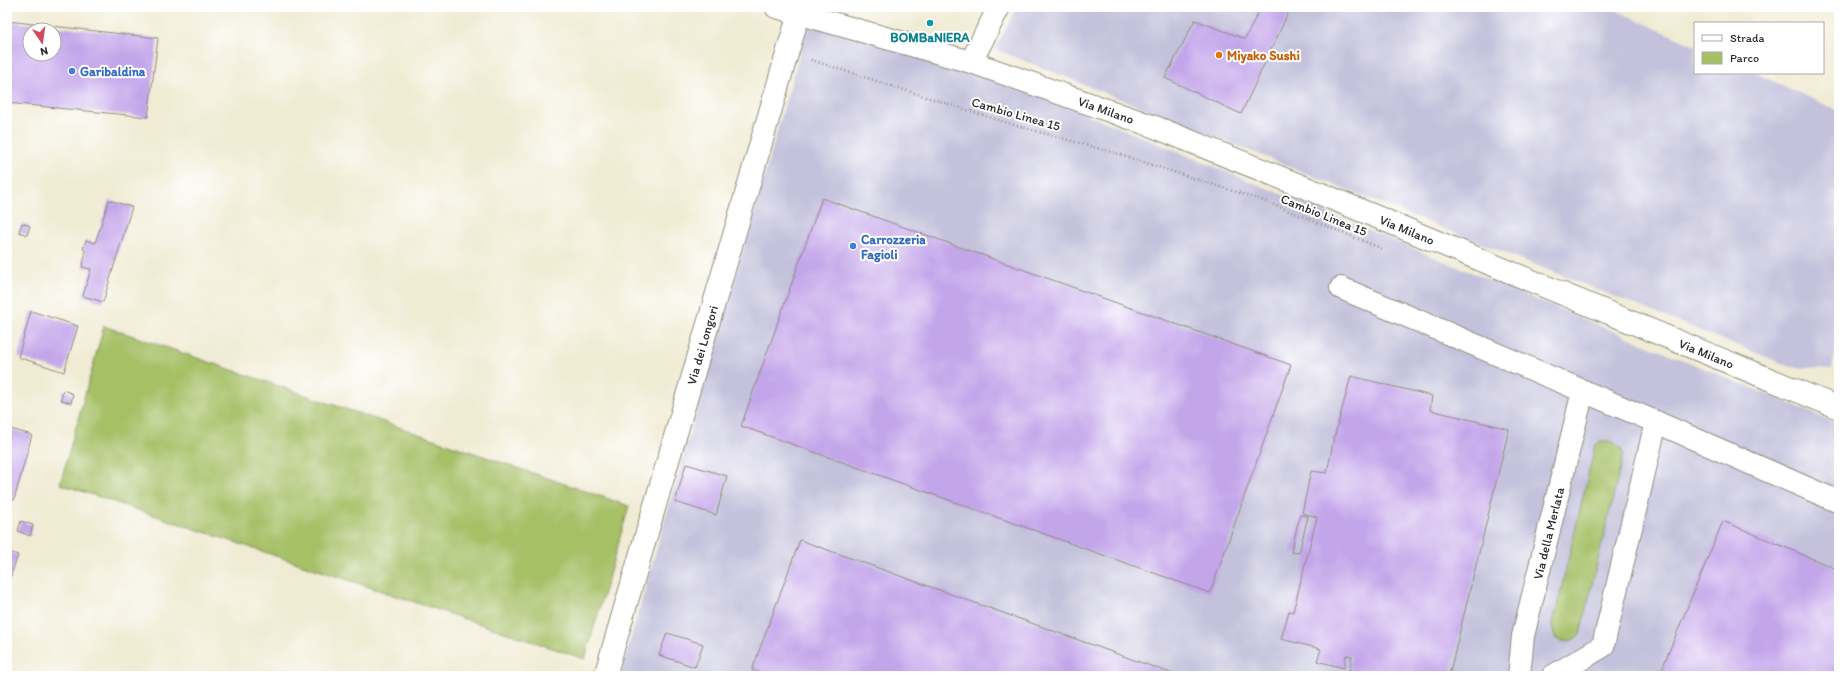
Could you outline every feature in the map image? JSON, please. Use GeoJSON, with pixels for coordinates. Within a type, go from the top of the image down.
{"type":"FeatureCollection","features":[{"type":"Feature","properties":{"kind":"street","name":"Via Milano"},"geometry":{"type":"LineString","coordinates":[[776,7],[971,62],[1065,94],[1163,130],[1839,408]]}},
{"type":"Feature","properties":{"kind":"street"},"geometry":{"type":"LineString","coordinates":[[971,62],[991,10]]}},
{"type":"Feature","properties":{"kind":"street","name":"Via dei Longori"},"geometry":{"type":"LineString","coordinates":[[605,676],[799,13]]}},
{"type":"Feature","properties":{"kind":"street"},"geometry":{"type":"LineString","coordinates":[[1340,288],[1656,422],[1839,502]]}},
{"type":"Feature","properties":{"kind":"street","name":"Via della Merlata"},"geometry":{"type":"LineString","coordinates":[[1520,676],[1523,636],[1583,391]]}},
{"type":"Feature","properties":{"kind":"street"},"geometry":{"type":"LineString","coordinates":[[1553,676],[1603,646],[1656,422]]}},
{"type":"Feature","properties":{"kind":"path","name":"Cambio Linea 15"},"geometry":{"type":"LineString","coordinates":[[788,53],[1011,124],[1115,153],[1267,202],[1387,251]]}},
{"type":"Feature","properties":{"kind":"path"},"geometry":{"type":"LineString","coordinates":[[1833,433],[1839,436]]}},
{"type":"Feature","properties":{"kind":"shaded area"},"geometry":{"type":"Polygon","coordinates":[[[1017,7],[1609,7],[1694,46],[1694,74],[1757,74],[1839,111],[1839,330],[1832,369],[1791,367],[995,49],[1017,7]]]}},
{"type":"Feature","properties":{"kind":"shaded area"},"geometry":{"type":"Polygon","coordinates":[[[809,21],[970,66],[1839,424],[1839,676],[620,676],[809,21]]]}},
{"type":"Feature","properties":{"kind":"green space"},"geometry":{"type":"Polygon","coordinates":[[[104,326],[629,506],[585,659],[60,484],[104,326]]]}},
{"type":"Feature","properties":{"kind":"green space"},"geometry":{"type":"Polygon","coordinates":[[[1600,442],[1613,442],[1622,450],[1623,456],[1580,634],[1572,640],[1563,641],[1556,639],[1552,628],[1595,446],[1600,442]]]}},
{"type":"Feature","properties":{"kind":"building"},"geometry":{"type":"Polygon","coordinates":[[[1261,7],[1291,7],[1241,114],[1165,78],[1195,20],[1245,39],[1261,7]]]}},
{"type":"Feature","properties":{"kind":"building"},"geometry":{"type":"Polygon","coordinates":[[[7,21],[22,23],[22,62],[62,62],[62,27],[158,38],[148,117],[7,103],[7,21]]]}},
{"type":"Feature","properties":{"kind":"building"},"geometry":{"type":"Polygon","coordinates":[[[822,198],[1291,365],[1210,593],[741,426],[822,198]]]}},
{"type":"Feature","properties":{"kind":"building"},"geometry":{"type":"Polygon","coordinates":[[[109,200],[132,207],[103,302],[83,296],[91,269],[82,267],[85,256],[85,250],[83,249],[86,240],[95,243],[109,200]]]}},
{"type":"Feature","properties":{"kind":"building"},"geometry":{"type":"Polygon","coordinates":[[[22,223],[30,226],[27,235],[19,232],[22,223]]]}},
{"type":"Feature","properties":{"kind":"building"},"geometry":{"type":"Polygon","coordinates":[[[31,311],[78,326],[64,372],[18,357],[31,311]]]}},
{"type":"Feature","properties":{"kind":"building"},"geometry":{"type":"Polygon","coordinates":[[[1351,376],[1432,396],[1430,410],[1509,429],[1449,676],[1406,676],[1391,672],[1390,676],[1348,676],[1352,656],[1346,655],[1344,668],[1317,661],[1321,649],[1281,639],[1289,611],[1293,612],[1317,517],[1302,513],[1311,471],[1327,473],[1333,442],[1351,376]]]}},
{"type":"Feature","properties":{"kind":"building"},"geometry":{"type":"Polygon","coordinates":[[[63,390],[73,394],[71,403],[61,400],[63,390]]]}},
{"type":"Feature","properties":{"kind":"building"},"geometry":{"type":"Polygon","coordinates":[[[7,428],[32,435],[14,500],[7,499],[7,428]]]}},
{"type":"Feature","properties":{"kind":"building"},"geometry":{"type":"Polygon","coordinates":[[[686,464],[727,476],[716,515],[675,502],[686,464]]]}},
{"type":"Feature","properties":{"kind":"building"},"geometry":{"type":"Polygon","coordinates":[[[1300,515],[1308,516],[1299,553],[1291,552],[1300,515]]]}},
{"type":"Feature","properties":{"kind":"building"},"geometry":{"type":"Polygon","coordinates":[[[21,521],[33,525],[30,536],[18,531],[21,521]]]}},
{"type":"Feature","properties":{"kind":"building"},"geometry":{"type":"Polygon","coordinates":[[[1723,521],[1839,570],[1839,676],[1659,676],[1723,521]]]}},
{"type":"Feature","properties":{"kind":"building"},"geometry":{"type":"Polygon","coordinates":[[[800,540],[1173,674],[1172,676],[768,676],[752,670],[800,540]]]}},
{"type":"Feature","properties":{"kind":"building"},"geometry":{"type":"Polygon","coordinates":[[[7,551],[18,555],[7,587],[7,551]]]}},
{"type":"Feature","properties":{"kind":"building"},"geometry":{"type":"Polygon","coordinates":[[[667,633],[703,644],[695,667],[659,655],[667,633]]]}},
{"type":"Feature","properties":{"kind":"place","name":"BOMBaNIERA"},"geometry":{"type":"Point","coordinates":[930,23]}},
{"type":"Feature","properties":{"kind":"place","name":"Miyako Sushi"},"geometry":{"type":"Point","coordinates":[1219,55]}},
{"type":"Feature","properties":{"kind":"place","name":"Garibaldina"},"geometry":{"type":"Point","coordinates":[72,71]}},
{"type":"Feature","properties":{"kind":"place","name":"Carrozzeria Fagioli"},"geometry":{"type":"Point","coordinates":[853,246]}}]}
